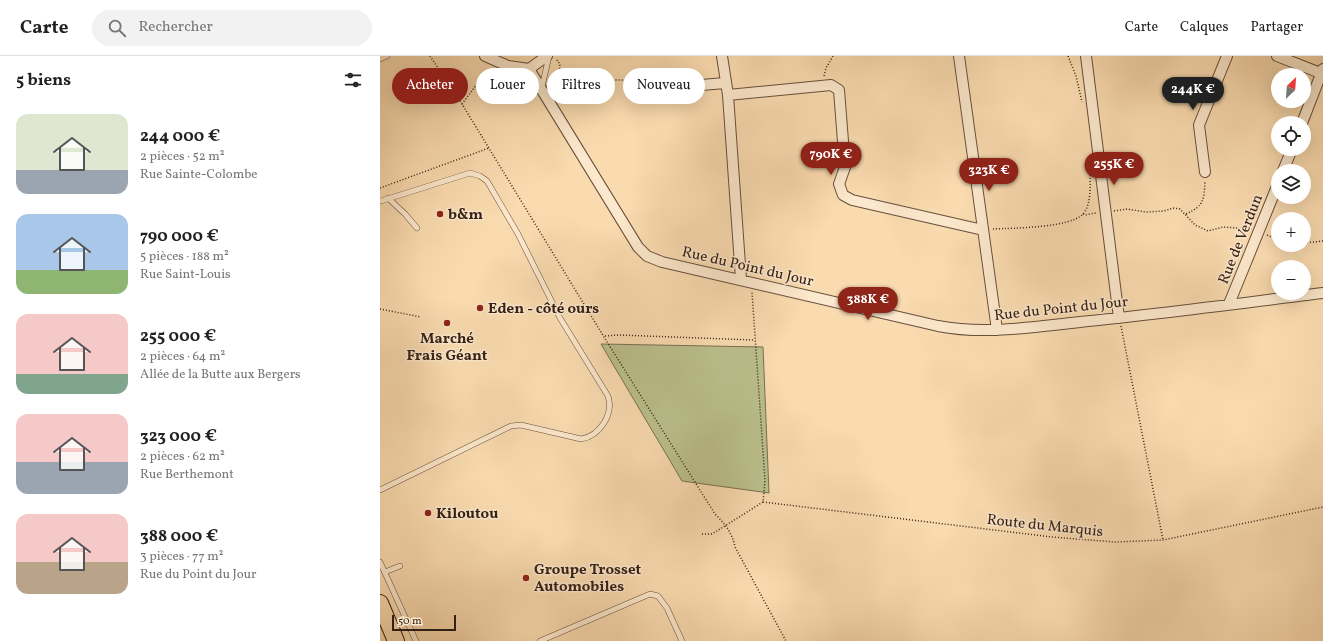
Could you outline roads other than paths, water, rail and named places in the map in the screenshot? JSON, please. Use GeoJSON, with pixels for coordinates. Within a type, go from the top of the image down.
{"type":"FeatureCollection","features":[{"type":"Feature","properties":{"kind":"main road"},"geometry":{"type":"LineString","coordinates":[[380,603],[396,641]]}},
{"type":"Feature","properties":{"kind":"main road"},"geometry":{"type":"LineString","coordinates":[[380,626],[387,641]]}},
{"type":"Feature","properties":{"kind":"street"},"geometry":{"type":"LineString","coordinates":[[530,68],[548,56]]}},
{"type":"Feature","properties":{"kind":"street"},"geometry":{"type":"LineString","coordinates":[[722,56],[728,95],[741,279]]}},
{"type":"Feature","properties":{"kind":"street"},"geometry":{"type":"LineString","coordinates":[[959,56],[997,330]]}},
{"type":"Feature","properties":{"kind":"street"},"geometry":{"type":"LineString","coordinates":[[1086,56],[1119,318]]}},
{"type":"Feature","properties":{"kind":"street"},"geometry":{"type":"LineString","coordinates":[[1205,172],[1199,125],[1227,56]]}},
{"type":"Feature","properties":{"kind":"street"},"geometry":{"type":"LineString","coordinates":[[1277,56],[1323,72],[1305,116]]}},
{"type":"Feature","properties":{"kind":"street"},"geometry":{"type":"LineString","coordinates":[[490,58],[508,66],[522,68]]}},
{"type":"Feature","properties":{"kind":"street"},"geometry":{"type":"LineString","coordinates":[[705,85],[725,83]]}},
{"type":"Feature","properties":{"kind":"street"},"geometry":{"type":"LineString","coordinates":[[728,95],[831,85],[839,90],[845,167],[839,184],[843,195],[852,200],[983,230]]}},
{"type":"Feature","properties":{"kind":"street","name":"Rue du Point du Jour"},"geometry":{"type":"LineString","coordinates":[[539,87],[638,247],[646,256],[662,262],[741,279],[938,326],[957,329],[997,330],[1119,318],[1323,293]]}},
{"type":"Feature","properties":{"kind":"street","name":"Rue de Verdun"},"geometry":{"type":"LineString","coordinates":[[1229,304],[1271,201]]}},
{"type":"Feature","properties":{"kind":"lane"},"geometry":{"type":"LineString","coordinates":[[380,59],[387,56]]}},
{"type":"Feature","properties":{"kind":"lane"},"geometry":{"type":"LineString","coordinates":[[542,92],[548,56]]}},
{"type":"Feature","properties":{"kind":"lane"},"geometry":{"type":"LineString","coordinates":[[380,490],[511,426],[520,425],[581,439],[593,435],[606,420],[610,403],[608,396],[560,318],[518,234],[487,181],[476,174],[470,173],[381,201]]}},
{"type":"Feature","properties":{"kind":"lane"},"geometry":{"type":"LineString","coordinates":[[388,198],[417,228]]}},
{"type":"Feature","properties":{"kind":"lane"},"geometry":{"type":"LineString","coordinates":[[380,562],[416,641]]}},
{"type":"Feature","properties":{"kind":"lane"},"geometry":{"type":"LineString","coordinates":[[385,572],[400,566]]}},
{"type":"Feature","properties":{"kind":"lane"},"geometry":{"type":"LineString","coordinates":[[541,641],[650,594],[658,596],[667,608],[682,641]]}},
{"type":"Feature","properties":{"kind":"place","name":"b&m"},"geometry":{"type":"Point","coordinates":[440,214]}},
{"type":"Feature","properties":{"kind":"place","name":"Eden - côté ours"},"geometry":{"type":"Point","coordinates":[480,308]}},
{"type":"Feature","properties":{"kind":"place","name":"Marché Frais Géant"},"geometry":{"type":"Point","coordinates":[447,323]}},
{"type":"Feature","properties":{"kind":"place","name":"Kiloutou"},"geometry":{"type":"Point","coordinates":[428,513]}},
{"type":"Feature","properties":{"kind":"place","name":"Groupe Trosset Automobiles"},"geometry":{"type":"Point","coordinates":[526,578]}}]}
